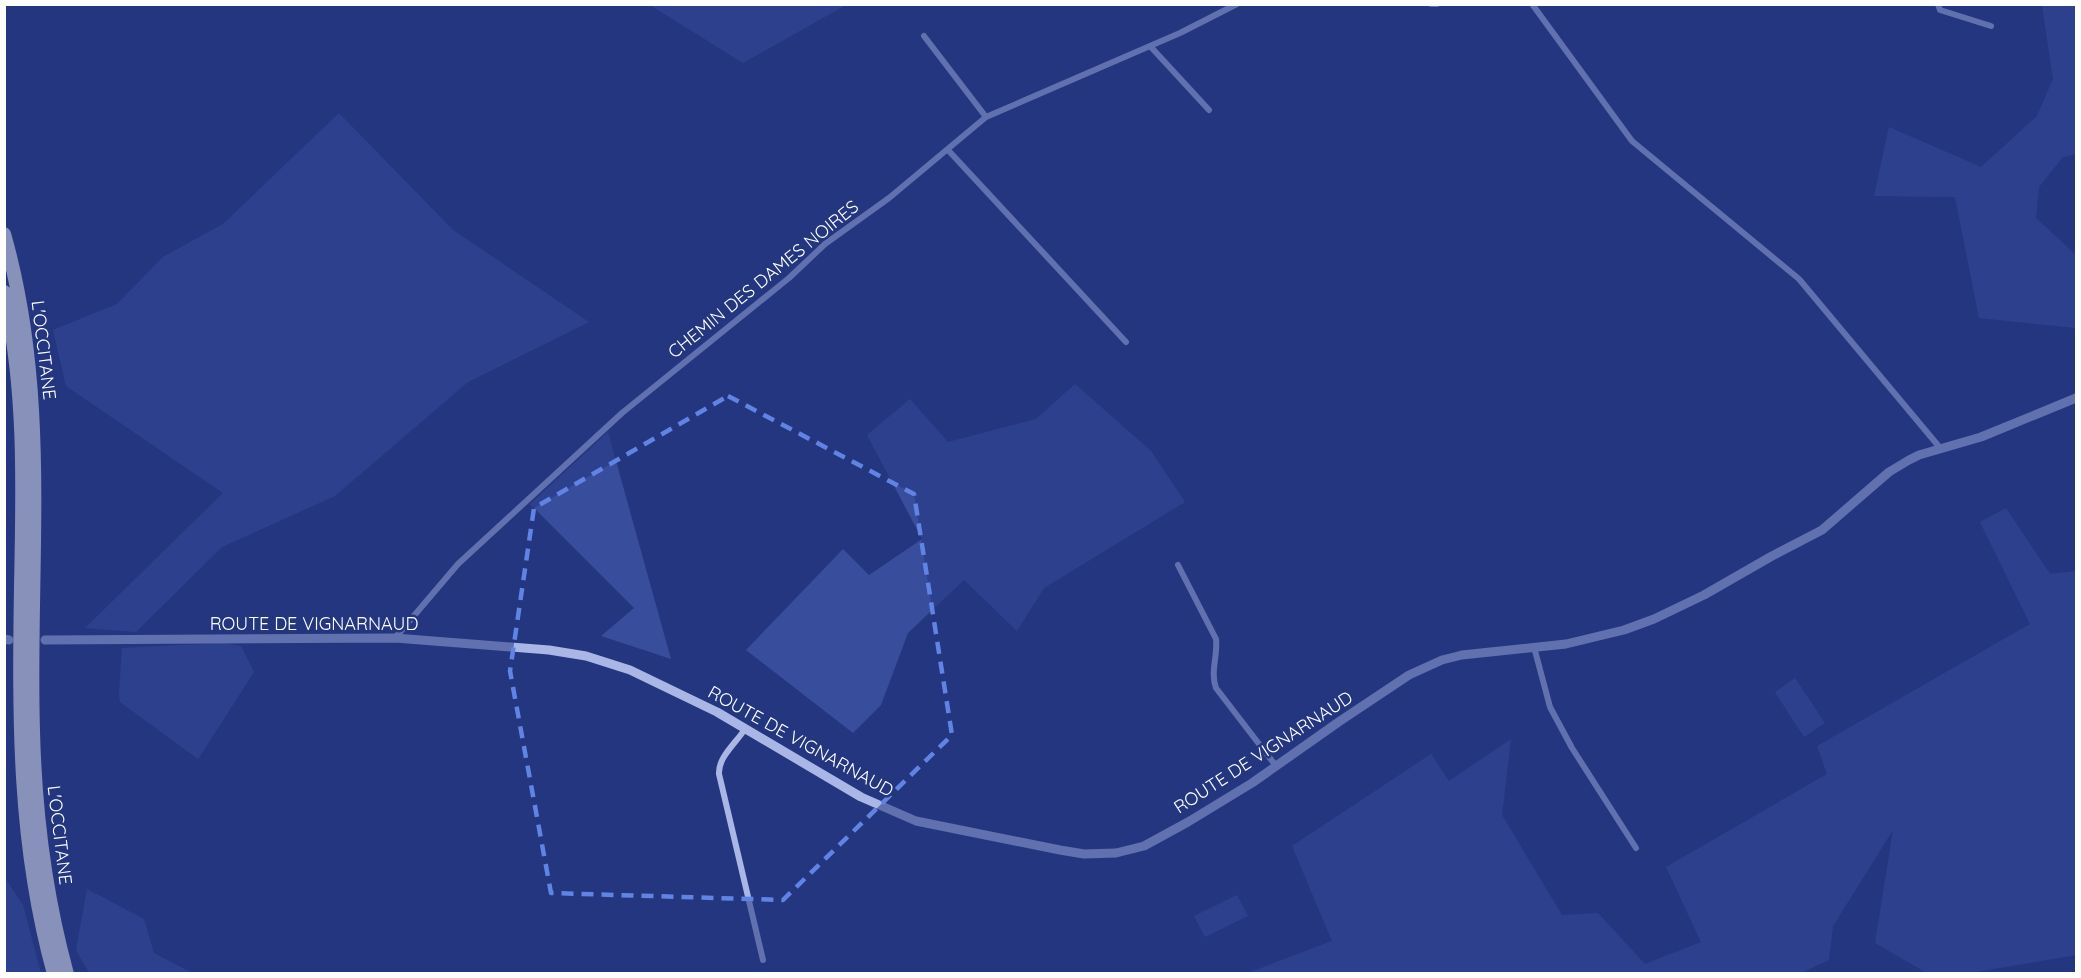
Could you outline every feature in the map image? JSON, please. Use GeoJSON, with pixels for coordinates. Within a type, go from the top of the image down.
{"type":"FeatureCollection","features":[{"type":"Feature","properties":{"kind":"highway","name":"L'OCCITANE"},"geometry":{"type":"LineString","coordinates":[[4,234],[20,298],[34,419],[36,495],[33,728],[38,822],[52,909],[67,974]]}},
{"type":"Feature","properties":{"kind":"highway","name":"L'OCCITANE"},"geometry":{"type":"LineString","coordinates":[[4,292],[15,354],[21,422],[22,779],[31,867],[54,974]]}},
{"type":"Feature","properties":{"kind":"street","name":"CHEMIN DES DAMES NOIRES"},"geometry":{"type":"LineString","coordinates":[[395,638],[458,564],[622,413],[789,278],[825,244],[889,198],[986,117],[1180,33],[1237,4]]}},
{"type":"Feature","properties":{"kind":"street"},"geometry":{"type":"LineString","coordinates":[[1431,4],[1437,4]]}},
{"type":"Feature","properties":{"kind":"street"},"geometry":{"type":"LineString","coordinates":[[1532,4],[1632,141],[1799,279],[1941,449]]}},
{"type":"Feature","properties":{"kind":"street"},"geometry":{"type":"LineString","coordinates":[[1938,4],[1941,10],[1992,26]]}},
{"type":"Feature","properties":{"kind":"street"},"geometry":{"type":"LineString","coordinates":[[924,36],[986,117]]}},
{"type":"Feature","properties":{"kind":"street"},"geometry":{"type":"LineString","coordinates":[[1150,46],[1209,110]]}},
{"type":"Feature","properties":{"kind":"street"},"geometry":{"type":"LineString","coordinates":[[948,150],[1126,342]]}},
{"type":"Feature","properties":{"kind":"street","name":"ROUTE DE VIGNARNAUD"},"geometry":{"type":"LineString","coordinates":[[45,640],[395,638],[549,650],[586,656],[630,670],[717,712],[861,797],[916,821],[1084,854],[1116,853],[1144,846],[1188,822],[1276,766],[1409,675],[1442,660],[1462,655],[1566,644],[1624,630],[1679,608],[1822,530],[1899,466],[1919,455],[1981,437],[2076,398]]}},
{"type":"Feature","properties":{"kind":"street"},"geometry":{"type":"LineString","coordinates":[[1178,565],[1216,639],[1213,676],[1216,688],[1276,766]]}},
{"type":"Feature","properties":{"kind":"street"},"geometry":{"type":"LineString","coordinates":[[1534,647],[1550,707],[1572,747],[1636,848]]}},
{"type":"Feature","properties":{"kind":"street"},"geometry":{"type":"LineString","coordinates":[[745,729],[722,760],[719,774],[763,960]]}},
{"type":"Feature","properties":{"kind":"highlighted area"},"geometry":{"type":"Polygon","coordinates":[[[728,396],[914,494],[952,735],[783,900],[551,893],[510,671],[534,508],[728,396]]]}},
{"type":"Feature","properties":{"kind":"shaded area"},"geometry":{"type":"Polygon","coordinates":[[[650,5],[846,5],[743,63],[650,5]]]}},
{"type":"Feature","properties":{"kind":"shaded area"},"geometry":{"type":"Polygon","coordinates":[[[2042,5],[2076,5],[2076,154],[2063,157],[2039,187],[2036,218],[2076,255],[2076,328],[1979,318],[1955,197],[1874,196],[1889,127],[1981,167],[2037,116],[2053,79],[2042,5]]]}},
{"type":"Feature","properties":{"kind":"shaded area"},"geometry":{"type":"Polygon","coordinates":[[[339,113],[453,230],[589,322],[468,382],[335,496],[222,547],[136,632],[85,628],[223,493],[66,386],[53,330],[117,304],[163,257],[223,224],[339,113]]]}},
{"type":"Feature","properties":{"kind":"shaded area"},"geometry":{"type":"Polygon","coordinates":[[[1075,384],[1151,451],[1185,502],[1044,588],[1017,631],[964,580],[908,633],[881,705],[853,733],[746,650],[843,549],[869,575],[922,539],[867,435],[910,399],[948,442],[1036,419],[1075,384]]]}},
{"type":"Feature","properties":{"kind":"shaded area"},"geometry":{"type":"Polygon","coordinates":[[[608,432],[671,659],[601,636],[634,608],[530,504],[608,432]]]}},
{"type":"Feature","properties":{"kind":"shaded area"},"geometry":{"type":"Polygon","coordinates":[[[2006,508],[2050,574],[2076,571],[2076,955],[1970,973],[1927,973],[1875,943],[1893,830],[1833,926],[1829,960],[1801,973],[1248,973],[1332,941],[1292,846],[1431,754],[1449,781],[1511,739],[1502,815],[1562,915],[1598,913],[1645,964],[1701,942],[1666,867],[1827,774],[1817,746],[2030,624],[1980,522],[2006,508]]]}},
{"type":"Feature","properties":{"kind":"shaded area"},"geometry":{"type":"Polygon","coordinates":[[[223,643],[241,646],[254,672],[198,759],[120,702],[122,648],[223,643]]]}},
{"type":"Feature","properties":{"kind":"shaded area"},"geometry":{"type":"Polygon","coordinates":[[[1795,678],[1825,723],[1804,737],[1775,692],[1795,678]]]}},
{"type":"Feature","properties":{"kind":"shaded area"},"geometry":{"type":"Polygon","coordinates":[[[5,878],[23,905],[41,973],[5,973],[5,878]]]}},
{"type":"Feature","properties":{"kind":"shaded area"},"geometry":{"type":"Polygon","coordinates":[[[87,889],[144,919],[154,953],[192,973],[89,973],[76,950],[87,889]]]}},
{"type":"Feature","properties":{"kind":"shaded area"},"geometry":{"type":"Polygon","coordinates":[[[1237,895],[1248,916],[1205,937],[1194,916],[1237,895]]]}}]}
